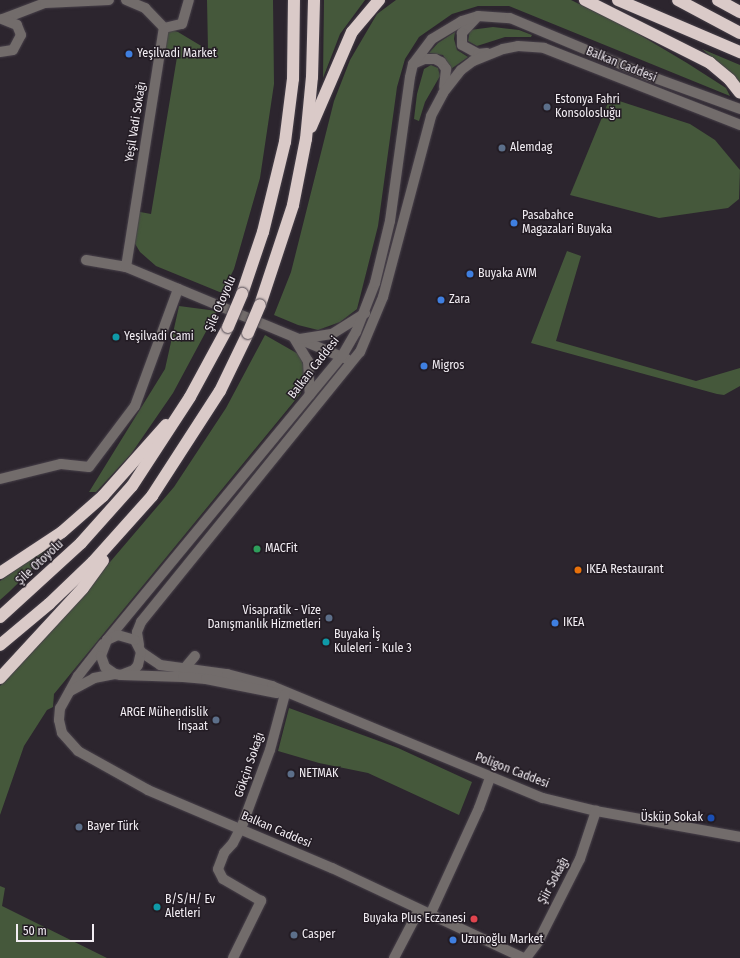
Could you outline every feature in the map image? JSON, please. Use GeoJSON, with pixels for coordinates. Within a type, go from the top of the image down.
{"type":"FeatureCollection","features":[{"type":"Feature","properties":{"kind":"highway","name":"Şile Otoyolu"},"geometry":{"type":"LineString","coordinates":[[0,617],[56,568],[105,517],[136,481],[190,397],[228,327],[242,294],[263,232],[285,142],[293,79],[294,0]]}},
{"type":"Feature","properties":{"kind":"highway"},"geometry":{"type":"LineString","coordinates":[[0,678],[83,588],[126,527],[152,496],[200,425],[220,391],[248,332],[260,305],[293,206],[306,139],[312,77],[314,0]]}},
{"type":"Feature","properties":{"kind":"highway"},"geometry":{"type":"LineString","coordinates":[[306,139],[352,32],[379,0]]}},
{"type":"Feature","properties":{"kind":"highway"},"geometry":{"type":"LineString","coordinates":[[586,0],[710,63],[730,80],[740,93]]}},
{"type":"Feature","properties":{"kind":"highway"},"geometry":{"type":"LineString","coordinates":[[618,0],[740,52]]}},
{"type":"Feature","properties":{"kind":"highway"},"geometry":{"type":"LineString","coordinates":[[678,0],[740,33]]}},
{"type":"Feature","properties":{"kind":"highway"},"geometry":{"type":"LineString","coordinates":[[718,0],[740,12]]}},
{"type":"Feature","properties":{"kind":"highway"},"geometry":{"type":"LineString","coordinates":[[0,573],[62,532],[103,496],[190,397]]}},
{"type":"Feature","properties":{"kind":"highway"},"geometry":{"type":"LineString","coordinates":[[0,645],[53,600],[126,527]]}},
{"type":"Feature","properties":{"kind":"street"},"geometry":{"type":"LineString","coordinates":[[1,19],[45,3],[109,0]]}},
{"type":"Feature","properties":{"kind":"street"},"geometry":{"type":"LineString","coordinates":[[126,0],[145,8],[164,28],[182,24],[189,0]]}},
{"type":"Feature","properties":{"kind":"street"},"geometry":{"type":"LineString","coordinates":[[489,53],[478,54],[462,45],[462,33],[478,16],[510,18],[644,74],[740,109]]}},
{"type":"Feature","properties":{"kind":"street","name":"Balkan Caddesi"},"geometry":{"type":"LineString","coordinates":[[478,16],[448,28],[432,39],[413,64],[407,89],[390,221],[365,313],[342,356],[105,642],[66,695],[59,720],[62,733],[78,751],[148,790],[332,868],[524,958]]}},
{"type":"Feature","properties":{"kind":"street"},"geometry":{"type":"LineString","coordinates":[[0,52],[13,50],[20,35],[17,25],[1,19]]}},
{"type":"Feature","properties":{"kind":"street","name":"Yeşil Vadi Sokağı"},"geometry":{"type":"LineString","coordinates":[[126,267],[164,28]]}},
{"type":"Feature","properties":{"kind":"street","name":"Balkan Caddesi"},"geometry":{"type":"LineString","coordinates":[[489,53],[518,46],[544,48],[740,125]]}},
{"type":"Feature","properties":{"kind":"street"},"geometry":{"type":"LineString","coordinates":[[118,675],[134,670],[140,658],[137,632],[141,622],[353,362],[370,333],[383,297],[431,116],[443,93],[461,70],[489,53]]}},
{"type":"Feature","properties":{"kind":"street"},"geometry":{"type":"LineString","coordinates":[[413,64],[424,59],[435,59],[441,62],[446,69],[443,93]]}},
{"type":"Feature","properties":{"kind":"street"},"geometry":{"type":"LineString","coordinates":[[86,260],[126,267],[342,356],[353,362]]}},
{"type":"Feature","properties":{"kind":"street"},"geometry":{"type":"LineString","coordinates":[[0,479],[61,464],[89,467],[135,406],[178,288]]}},
{"type":"Feature","properties":{"kind":"street"},"geometry":{"type":"LineString","coordinates":[[296,338],[336,332],[365,313]]}},
{"type":"Feature","properties":{"kind":"street"},"geometry":{"type":"LineString","coordinates":[[296,338],[308,361],[310,395]]}},
{"type":"Feature","properties":{"kind":"street"},"geometry":{"type":"LineString","coordinates":[[118,675],[102,662],[105,642],[124,635],[160,665],[238,677],[272,686],[285,694]]}},
{"type":"Feature","properties":{"kind":"street"},"geometry":{"type":"LineString","coordinates":[[184,669],[196,656]]}},
{"type":"Feature","properties":{"kind":"street"},"geometry":{"type":"LineString","coordinates":[[66,695],[94,678],[118,675],[206,679],[285,694]]}},
{"type":"Feature","properties":{"kind":"street","name":"Poligon Caddesi"},"geometry":{"type":"LineString","coordinates":[[285,694],[490,778],[543,798],[596,811],[740,837]]}},
{"type":"Feature","properties":{"kind":"street","name":"Gökçin Sokağı"},"geometry":{"type":"LineString","coordinates":[[233,958],[261,901],[223,878],[218,869],[224,853],[233,843],[240,829],[270,750],[285,694]]}},
{"type":"Feature","properties":{"kind":"street"},"geometry":{"type":"LineString","coordinates":[[430,915],[479,808],[490,778]]}},
{"type":"Feature","properties":{"kind":"street","name":"Şiir Sokağı"},"geometry":{"type":"LineString","coordinates":[[524,958],[538,942],[580,859],[596,811]]}},
{"type":"Feature","properties":{"kind":"street"},"geometry":{"type":"LineString","coordinates":[[394,958],[419,910]]}},
{"type":"Feature","properties":{"kind":"green space"},"geometry":{"type":"Polygon","coordinates":[[[207,0],[273,0],[274,84],[260,178],[234,269],[222,293],[156,266],[140,252],[134,242],[135,211],[151,214],[178,51],[161,48],[164,28],[178,32],[208,50],[207,0]]]}},
{"type":"Feature","properties":{"kind":"green space"},"geometry":{"type":"Polygon","coordinates":[[[324,0],[365,0],[340,34],[323,78],[324,0]]]}},
{"type":"Feature","properties":{"kind":"green space"},"geometry":{"type":"Polygon","coordinates":[[[396,0],[571,0],[630,29],[687,63],[726,88],[730,96],[509,6],[478,6],[452,14],[419,37],[405,59],[397,87],[378,226],[357,309],[340,322],[318,330],[298,325],[274,315],[291,272],[334,101],[350,60],[377,14],[396,0]]]}},
{"type":"Feature","properties":{"kind":"green space"},"geometry":{"type":"Polygon","coordinates":[[[493,27],[519,30],[532,35],[531,37],[505,37],[477,46],[468,41],[470,30],[493,27]]]}},
{"type":"Feature","properties":{"kind":"green space"},"geometry":{"type":"Polygon","coordinates":[[[455,32],[454,39],[457,50],[468,57],[451,69],[443,55],[429,53],[438,43],[455,32]]]}},
{"type":"Feature","properties":{"kind":"green space"},"geometry":{"type":"Polygon","coordinates":[[[702,49],[740,65],[740,85],[734,76],[702,49]]]}},
{"type":"Feature","properties":{"kind":"green space"},"geometry":{"type":"Polygon","coordinates":[[[431,65],[438,68],[440,76],[425,102],[419,121],[414,119],[417,94],[424,69],[431,65]]]}},
{"type":"Feature","properties":{"kind":"green space"},"geometry":{"type":"Polygon","coordinates":[[[610,98],[690,124],[715,140],[740,170],[739,199],[728,208],[659,218],[570,195],[610,98]]]}},
{"type":"Feature","properties":{"kind":"green space"},"geometry":{"type":"Polygon","coordinates":[[[567,251],[581,256],[556,341],[696,381],[740,368],[740,386],[724,395],[717,394],[531,343],[567,251]]]}},
{"type":"Feature","properties":{"kind":"green space"},"geometry":{"type":"Polygon","coordinates":[[[179,306],[217,311],[173,393],[131,454],[96,492],[89,492],[165,369],[179,306]]]}},
{"type":"Feature","properties":{"kind":"green space"},"geometry":{"type":"Polygon","coordinates":[[[265,335],[300,355],[304,367],[301,393],[54,694],[53,707],[47,710],[24,746],[0,815],[0,686],[58,623],[174,487],[226,408],[265,335]]]}},
{"type":"Feature","properties":{"kind":"green space"},"geometry":{"type":"Polygon","coordinates":[[[72,530],[9,592],[0,600],[0,581],[72,530]]]}},
{"type":"Feature","properties":{"kind":"green space"},"geometry":{"type":"Polygon","coordinates":[[[289,708],[398,748],[472,782],[459,815],[368,773],[319,763],[278,751],[289,708]]]}},
{"type":"Feature","properties":{"kind":"green space"},"geometry":{"type":"Polygon","coordinates":[[[0,886],[5,888],[2,906],[107,958],[0,958],[0,886]]]}},
{"type":"Feature","properties":{"kind":"place","name":"Yeşilvadi Market"},"geometry":{"type":"Point","coordinates":[129,54]}},
{"type":"Feature","properties":{"kind":"place","name":"Estonya Fahri Konsolosluğu"},"geometry":{"type":"Point","coordinates":[547,107]}},
{"type":"Feature","properties":{"kind":"place","name":"Alemdag"},"geometry":{"type":"Point","coordinates":[502,148]}},
{"type":"Feature","properties":{"kind":"place","name":"Pasabahce Magazalari Buyaka"},"geometry":{"type":"Point","coordinates":[514,223]}},
{"type":"Feature","properties":{"kind":"place","name":"Buyaka AVM"},"geometry":{"type":"Point","coordinates":[470,274]}},
{"type":"Feature","properties":{"kind":"place","name":"Zara"},"geometry":{"type":"Point","coordinates":[441,300]}},
{"type":"Feature","properties":{"kind":"place","name":"Yeşilvadi Cami"},"geometry":{"type":"Point","coordinates":[116,337]}},
{"type":"Feature","properties":{"kind":"place","name":"Migros"},"geometry":{"type":"Point","coordinates":[424,366]}},
{"type":"Feature","properties":{"kind":"place","name":"MACFit"},"geometry":{"type":"Point","coordinates":[257,549]}},
{"type":"Feature","properties":{"kind":"place","name":"IKEA Restaurant"},"geometry":{"type":"Point","coordinates":[578,570]}},
{"type":"Feature","properties":{"kind":"place","name":"Visapratik - Vize Danışmanlık Hizmetleri"},"geometry":{"type":"Point","coordinates":[329,618]}},
{"type":"Feature","properties":{"kind":"place","name":"IKEA"},"geometry":{"type":"Point","coordinates":[555,623]}},
{"type":"Feature","properties":{"kind":"place","name":"Buyaka İş Kuleleri - Kule 3"},"geometry":{"type":"Point","coordinates":[326,642]}},
{"type":"Feature","properties":{"kind":"place","name":"ARGE Mühendislik İnşaat"},"geometry":{"type":"Point","coordinates":[216,720]}},
{"type":"Feature","properties":{"kind":"place","name":"NETMAK"},"geometry":{"type":"Point","coordinates":[291,774]}},
{"type":"Feature","properties":{"kind":"place","name":"Üsküp Sokak"},"geometry":{"type":"Point","coordinates":[711,818]}},
{"type":"Feature","properties":{"kind":"place","name":"Bayer Türk"},"geometry":{"type":"Point","coordinates":[79,827]}},
{"type":"Feature","properties":{"kind":"place","name":"B/S/H/ Ev Aletleri"},"geometry":{"type":"Point","coordinates":[157,907]}},
{"type":"Feature","properties":{"kind":"place","name":"Buyaka Plus Eczanesi"},"geometry":{"type":"Point","coordinates":[474,919]}},
{"type":"Feature","properties":{"kind":"place","name":"Casper"},"geometry":{"type":"Point","coordinates":[294,935]}},
{"type":"Feature","properties":{"kind":"place","name":"Uzunoğlu Market"},"geometry":{"type":"Point","coordinates":[453,940]}}]}
